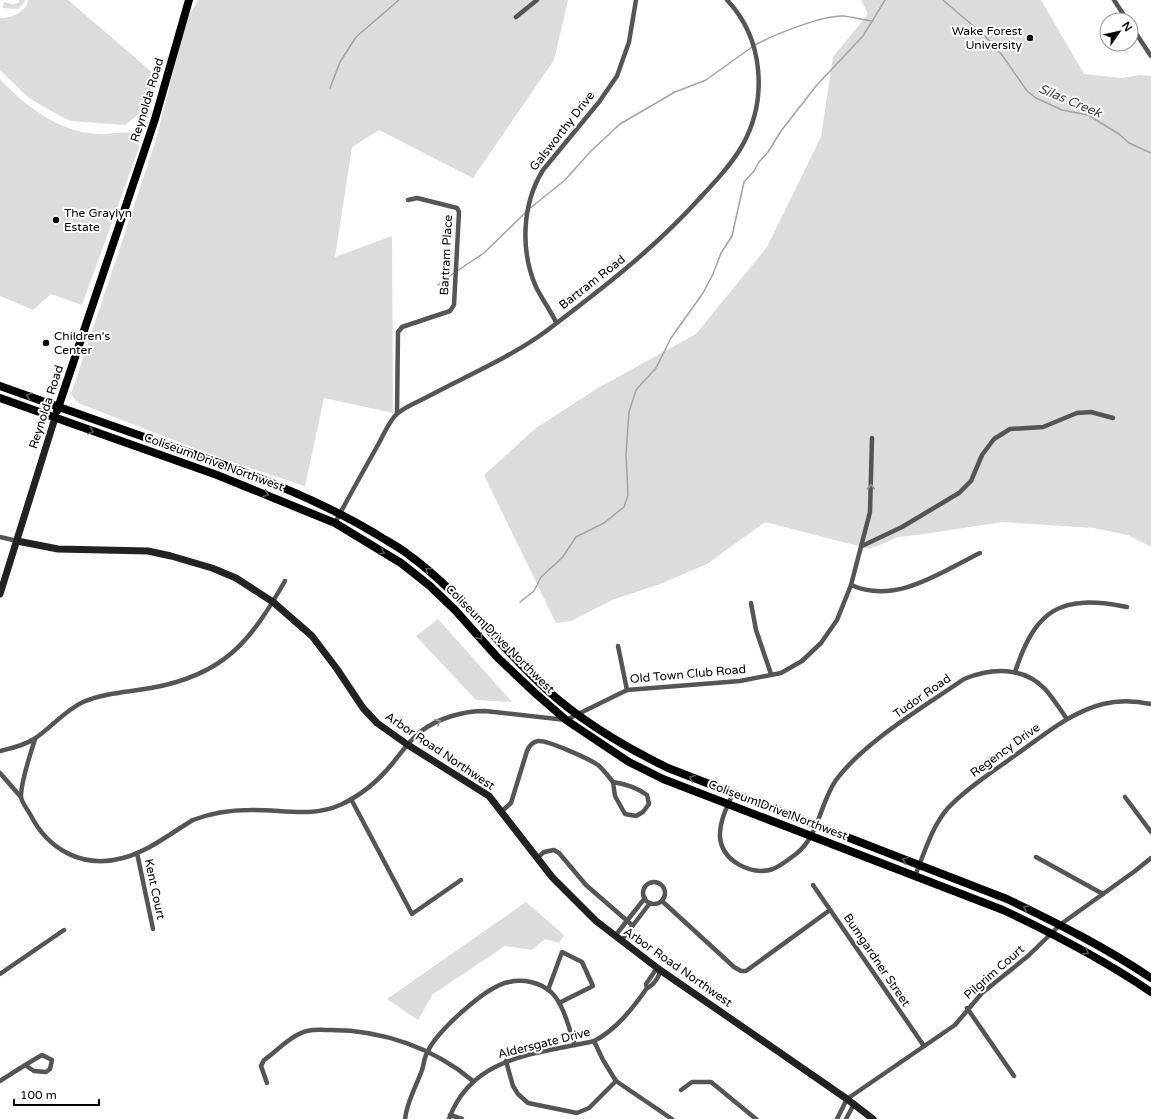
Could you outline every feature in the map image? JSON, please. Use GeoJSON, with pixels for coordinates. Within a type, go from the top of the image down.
{"type":"FeatureCollection","features":[{"type":"Feature","properties":{"kind":"main road","name":"Reynolda Road"},"geometry":{"type":"LineString","coordinates":[[55,418],[154,119],[190,0]]}},
{"type":"Feature","properties":{"kind":"main road","name":"Coliseum Drive Northwest"},"geometry":{"type":"LineString","coordinates":[[0,386],[221,464],[295,492],[340,513],[408,554],[464,601],[506,649],[546,689],[577,714],[635,752],[668,768],[919,866],[1008,899],[1061,924],[1114,954],[1151,978]]}},
{"type":"Feature","properties":{"kind":"main road","name":"Coliseum Drive Northwest"},"geometry":{"type":"LineString","coordinates":[[0,398],[217,475],[335,523],[401,563],[430,586],[455,610],[503,662],[566,720],[629,762],[663,779],[1003,910],[1052,933],[1108,964],[1151,992]]}},
{"type":"Feature","properties":{"kind":"street"},"geometry":{"type":"LineString","coordinates":[[516,17],[536,0]]}},
{"type":"Feature","properties":{"kind":"street","name":"Galsworthy Drive"},"geometry":{"type":"LineString","coordinates":[[556,322],[536,286],[528,258],[525,237],[530,198],[536,182],[543,170],[599,102],[617,76],[629,42],[636,0]]}},
{"type":"Feature","properties":{"kind":"street","name":"Bartram Road"},"geometry":{"type":"LineString","coordinates":[[396,414],[516,349],[544,332],[619,275],[662,237],[711,186],[742,145],[758,104],[758,59],[749,35],[737,13],[727,0]]}},
{"type":"Feature","properties":{"kind":"street"},"geometry":{"type":"LineString","coordinates":[[1114,0],[1122,12]]}},
{"type":"Feature","properties":{"kind":"street"},"geometry":{"type":"LineString","coordinates":[[1139,38],[1151,56]]}},
{"type":"Feature","properties":{"kind":"street","name":"Bartram Place"},"geometry":{"type":"LineString","coordinates":[[396,414],[398,332],[402,327],[450,311],[454,305],[459,212],[457,208],[417,198],[408,200]]}},
{"type":"Feature","properties":{"kind":"street"},"geometry":{"type":"LineString","coordinates":[[862,546],[902,527],[959,493],[971,481],[982,455],[994,439],[1010,429],[1043,427],[1077,413],[1091,412],[1113,418]]}},
{"type":"Feature","properties":{"kind":"street"},"geometry":{"type":"LineString","coordinates":[[335,523],[396,414]]}},
{"type":"Feature","properties":{"kind":"street","name":"Reynolda Road"},"geometry":{"type":"LineString","coordinates":[[0,594],[55,418]]}},
{"type":"Feature","properties":{"kind":"street","name":"Old Town Club Road"},"geometry":{"type":"LineString","coordinates":[[566,720],[627,690],[740,681],[781,673],[802,660],[821,642],[837,620],[851,586],[870,512],[872,438]]}},
{"type":"Feature","properties":{"kind":"street","name":"Arbor Road Northwest"},"geometry":{"type":"LineString","coordinates":[[0,537],[58,549],[148,551],[171,556],[212,568],[236,578],[273,602],[312,636],[322,647],[369,716],[408,745],[489,796],[537,858],[574,900],[614,936],[660,970],[847,1099],[873,1119]]}},
{"type":"Feature","properties":{"kind":"street"},"geometry":{"type":"LineString","coordinates":[[851,586],[871,591],[902,590],[980,553]]}},
{"type":"Feature","properties":{"kind":"street"},"geometry":{"type":"LineString","coordinates":[[0,751],[24,745],[35,739],[59,718],[83,702],[105,696],[170,684],[204,673],[224,660],[247,639],[273,602],[285,580]]}},
{"type":"Feature","properties":{"kind":"street"},"geometry":{"type":"LineString","coordinates":[[1015,672],[1029,636],[1037,625],[1050,613],[1072,603],[1080,602],[1108,603],[1127,607]]}},
{"type":"Feature","properties":{"kind":"street"},"geometry":{"type":"LineString","coordinates":[[751,603],[756,630],[771,674]]}},
{"type":"Feature","properties":{"kind":"street"},"geometry":{"type":"LineString","coordinates":[[618,646],[627,690]]}},
{"type":"Feature","properties":{"kind":"street","name":"Tudor Road"},"geometry":{"type":"LineString","coordinates":[[733,793],[720,828],[722,846],[731,859],[749,869],[765,870],[777,867],[803,849],[811,836],[835,782],[856,756],[964,679],[979,673],[996,670],[1015,672],[1031,678],[1040,684],[1067,719]]}},
{"type":"Feature","properties":{"kind":"street","name":"Regency Drive"},"geometry":{"type":"LineString","coordinates":[[915,876],[933,834],[948,809],[976,783],[1067,719],[1093,707],[1113,702],[1136,702],[1151,704]]}},
{"type":"Feature","properties":{"kind":"street"},"geometry":{"type":"LineString","coordinates":[[0,773],[20,796],[36,826],[44,837],[63,852],[78,858],[110,860],[137,853],[188,823],[203,816],[250,810],[298,813],[316,811],[339,805],[351,799],[380,777],[420,732],[440,721],[475,711],[566,720]]}},
{"type":"Feature","properties":{"kind":"street"},"geometry":{"type":"LineString","coordinates":[[20,796],[27,762],[35,739]]}},
{"type":"Feature","properties":{"kind":"street"},"geometry":{"type":"LineString","coordinates":[[502,811],[511,803],[529,746],[536,742],[543,742],[553,745],[589,760],[604,770],[613,782],[614,796],[625,814],[636,816],[643,812],[649,804],[647,795],[628,784],[613,782]]}},
{"type":"Feature","properties":{"kind":"street"},"geometry":{"type":"LineString","coordinates":[[1125,797],[1151,832]]}},
{"type":"Feature","properties":{"kind":"street"},"geometry":{"type":"LineString","coordinates":[[351,799],[412,914],[461,880]]}},
{"type":"Feature","properties":{"kind":"street"},"geometry":{"type":"LineString","coordinates":[[537,858],[549,850],[554,850],[559,853],[586,885],[632,926]]}},
{"type":"Feature","properties":{"kind":"street","name":"Kent Court"},"geometry":{"type":"LineString","coordinates":[[137,853],[153,929]]}},
{"type":"Feature","properties":{"kind":"street"},"geometry":{"type":"LineString","coordinates":[[1036,857],[1103,894]]}},
{"type":"Feature","properties":{"kind":"street","name":"Pilgrim Court"},"geometry":{"type":"LineString","coordinates":[[847,1099],[954,1025],[982,993],[1028,956],[1061,924],[1151,858]]}},
{"type":"Feature","properties":{"kind":"street"},"geometry":{"type":"LineString","coordinates":[[614,936],[644,898],[644,887],[650,882],[657,882],[665,889],[665,896],[662,901],[650,903],[644,898]]}},
{"type":"Feature","properties":{"kind":"street","name":"Bumgardner Street"},"geometry":{"type":"LineString","coordinates":[[813,886],[924,1046]]}},
{"type":"Feature","properties":{"kind":"street"},"geometry":{"type":"LineString","coordinates":[[662,901],[734,967],[741,971],[746,971],[830,910]]}},
{"type":"Feature","properties":{"kind":"street"},"geometry":{"type":"LineString","coordinates":[[621,941],[650,903]]}},
{"type":"Feature","properties":{"kind":"street"},"geometry":{"type":"LineString","coordinates":[[0,974],[64,930]]}},
{"type":"Feature","properties":{"kind":"street"},"geometry":{"type":"LineString","coordinates":[[548,990],[562,952],[582,962],[593,986],[559,1003]]}},
{"type":"Feature","properties":{"kind":"street","name":"Aldersgate Drive"},"geometry":{"type":"LineString","coordinates":[[450,1117],[456,1103],[473,1081],[490,1069],[506,1061],[575,1046],[594,1041],[602,1037],[626,1014],[646,988],[650,987],[660,974],[660,970]]}},
{"type":"Feature","properties":{"kind":"street"},"geometry":{"type":"LineString","coordinates":[[405,1119],[413,1089],[422,1071],[427,1052],[442,1032],[458,1015],[481,996],[499,985],[508,982],[527,981],[536,983],[548,990],[559,1003],[575,1046]]}},
{"type":"Feature","properties":{"kind":"street"},"geometry":{"type":"LineString","coordinates":[[968,1008],[1014,1076]]}},
{"type":"Feature","properties":{"kind":"street"},"geometry":{"type":"LineString","coordinates":[[267,1083],[261,1066],[264,1060],[292,1039],[307,1031],[339,1030],[375,1034],[410,1044],[446,1061],[473,1081]]}},
{"type":"Feature","properties":{"kind":"street"},"geometry":{"type":"LineString","coordinates":[[594,1041],[603,1060],[616,1081],[665,1117],[672,1119]]}},
{"type":"Feature","properties":{"kind":"street"},"geometry":{"type":"LineString","coordinates":[[0,1082],[42,1055],[52,1060],[52,1065],[46,1072],[34,1071],[25,1066]]}},
{"type":"Feature","properties":{"kind":"street"},"geometry":{"type":"LineString","coordinates":[[506,1061],[513,1086],[518,1094],[528,1103],[577,1113],[589,1108],[616,1081]]}},
{"type":"Feature","properties":{"kind":"street"},"geometry":{"type":"LineString","coordinates":[[681,1090],[692,1082],[710,1082],[737,1102],[756,1119]]}},
{"type":"Feature","properties":{"kind":"street"},"geometry":{"type":"LineString","coordinates":[[847,1099],[838,1117],[846,1119],[854,1104]]}},
{"type":"Feature","properties":{"kind":"street"},"geometry":{"type":"LineString","coordinates":[[450,1117],[462,1119]]}},
{"type":"Feature","properties":{"kind":"shaded area"},"geometry":{"type":"Polygon","coordinates":[[[19,0],[25,0],[18,9],[3,8],[4,2],[12,4],[18,3],[19,0]]]}},
{"type":"Feature","properties":{"kind":"shaded area"},"geometry":{"type":"Polygon","coordinates":[[[28,0],[68,0],[160,79],[152,86],[144,100],[139,114],[125,125],[71,121],[29,98],[0,70],[0,18],[18,14],[25,8],[28,0]]]}},
{"type":"Feature","properties":{"kind":"shaded area"},"geometry":{"type":"Polygon","coordinates":[[[198,0],[568,0],[554,60],[473,178],[379,130],[352,147],[335,257],[392,236],[393,413],[324,398],[305,486],[223,459],[78,403],[71,394],[155,143],[187,19],[198,0]]]}},
{"type":"Feature","properties":{"kind":"shaded area"},"geometry":{"type":"Polygon","coordinates":[[[861,0],[1041,0],[1084,74],[1122,78],[1139,75],[1151,76],[1151,547],[1128,535],[1094,528],[1002,522],[898,537],[870,549],[765,522],[707,564],[660,584],[612,600],[571,621],[556,623],[484,475],[536,428],[598,388],[696,334],[767,247],[821,137],[833,57],[868,14],[861,0]]]}},
{"type":"Feature","properties":{"kind":"shaded area"},"geometry":{"type":"Polygon","coordinates":[[[0,79],[32,108],[57,123],[84,132],[102,134],[124,132],[132,133],[131,136],[136,144],[140,145],[82,305],[51,294],[33,310],[0,296],[0,79]]]}},
{"type":"Feature","properties":{"kind":"shaded area"},"geometry":{"type":"Polygon","coordinates":[[[438,619],[512,702],[476,700],[416,636],[438,619]]]}},
{"type":"Feature","properties":{"kind":"shaded area"},"geometry":{"type":"Polygon","coordinates":[[[526,902],[564,935],[559,943],[545,939],[532,950],[505,946],[433,994],[418,1020],[387,999],[526,902]]]}},
{"type":"Feature","properties":{"kind":"waterway"},"geometry":{"type":"LineString","coordinates":[[330,88],[340,62],[356,37],[399,0]]}},
{"type":"Feature","properties":{"kind":"waterway"},"geometry":{"type":"LineString","coordinates":[[520,602],[534,591],[541,577],[562,558],[576,537],[604,523],[624,507],[628,495],[626,454],[629,412],[636,390],[656,368],[671,338],[703,293],[713,274],[721,253],[732,236],[744,182],[754,171],[781,131],[816,86],[863,36],[885,0]]}},
{"type":"Feature","properties":{"kind":"waterway","name":"Silas Creek"},"geometry":{"type":"LineString","coordinates":[[943,0],[985,36],[1002,55],[1027,91],[1036,98],[1062,110],[1088,115],[1119,134],[1129,143],[1151,153]]}},
{"type":"Feature","properties":{"kind":"waterway"},"geometry":{"type":"LineString","coordinates":[[755,45],[785,31],[823,19],[843,16],[873,21]]}},
{"type":"Feature","properties":{"kind":"waterway"},"geometry":{"type":"LineString","coordinates":[[529,209],[565,180],[591,151],[620,124],[675,92],[706,80],[752,47]]}},
{"type":"Feature","properties":{"kind":"waterway"},"geometry":{"type":"LineString","coordinates":[[457,271],[484,253],[525,213]]}},
{"type":"Feature","properties":{"kind":"waterway"},"geometry":{"type":"LineString","coordinates":[[438,285],[454,273]]}},
{"type":"Feature","properties":{"kind":"place","name":"Wake Forest University"},"geometry":{"type":"Point","coordinates":[1030,38]}},
{"type":"Feature","properties":{"kind":"place","name":"The Graylyn Estate"},"geometry":{"type":"Point","coordinates":[56,220]}},
{"type":"Feature","properties":{"kind":"place","name":"Children's Center"},"geometry":{"type":"Point","coordinates":[46,343]}}]}
